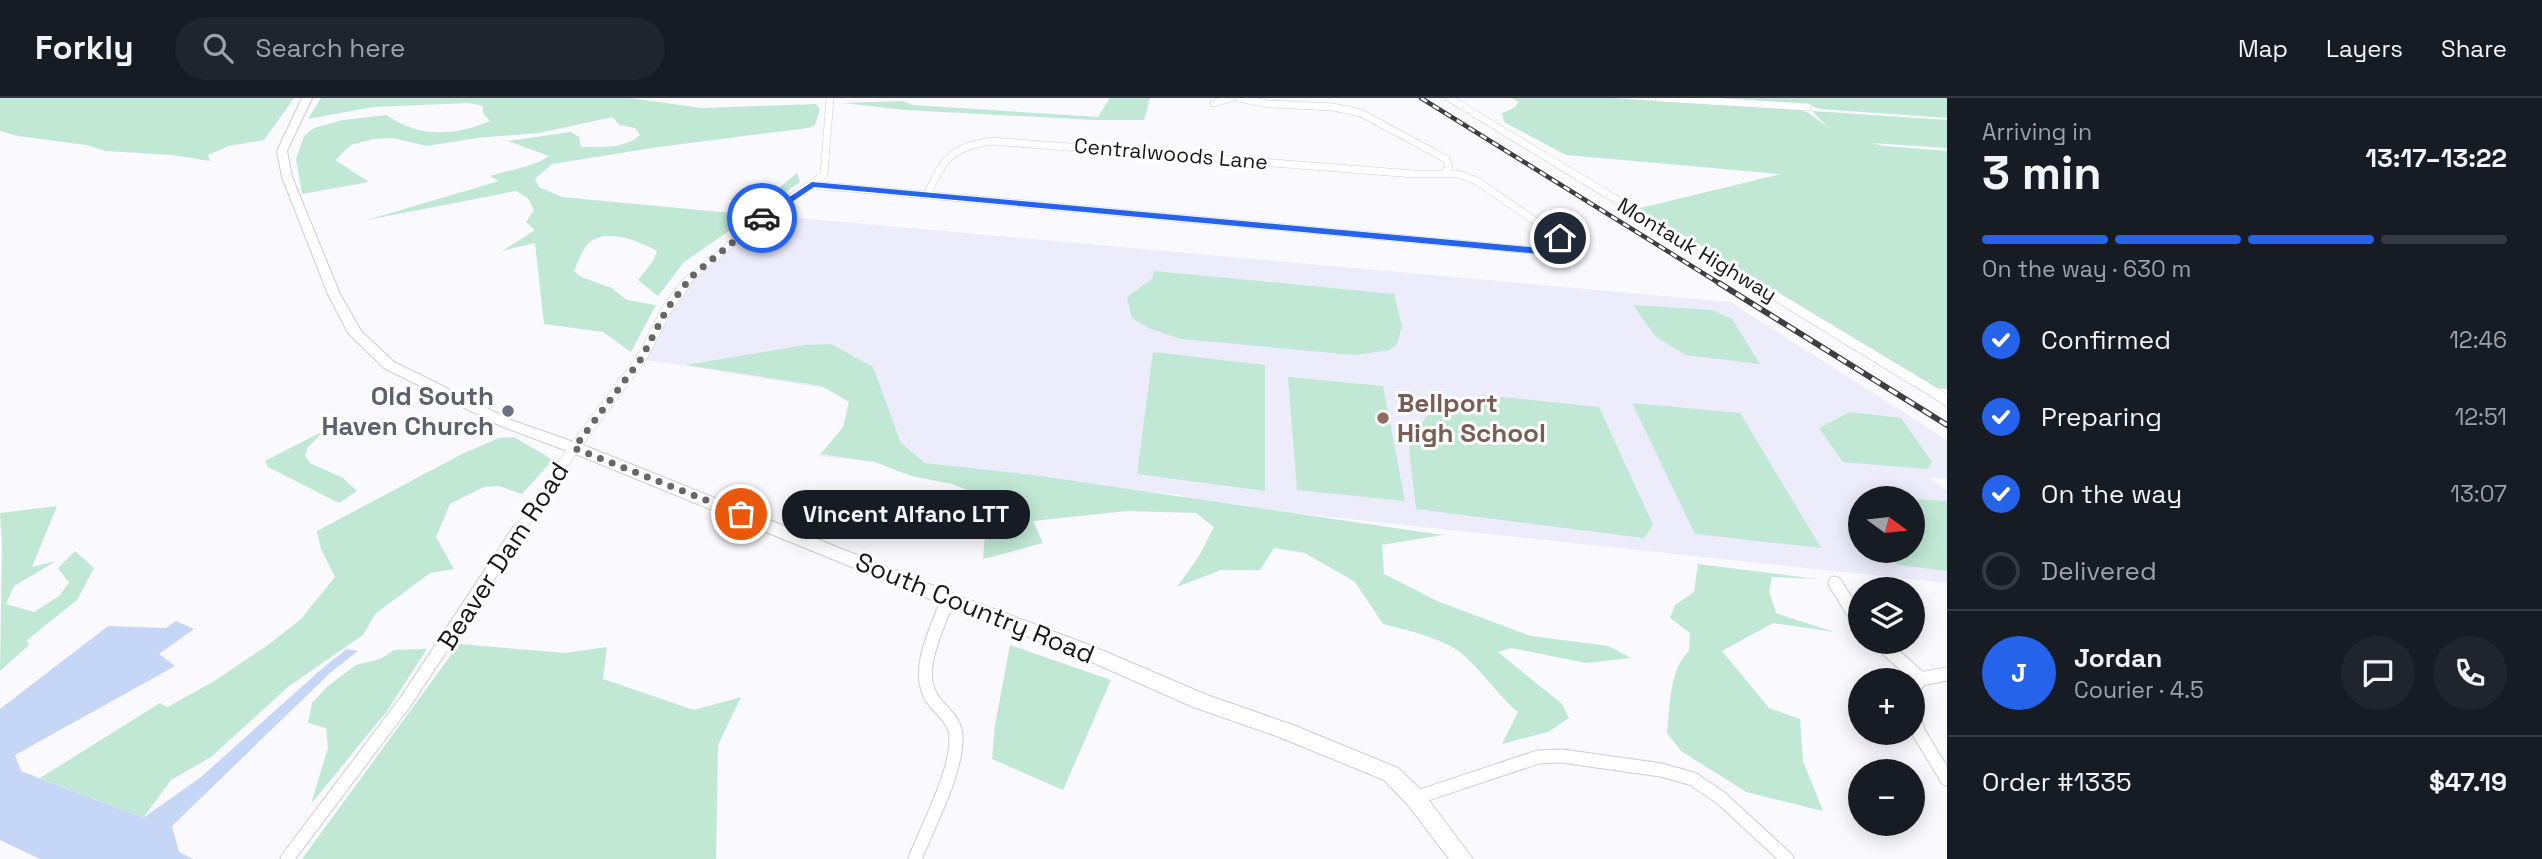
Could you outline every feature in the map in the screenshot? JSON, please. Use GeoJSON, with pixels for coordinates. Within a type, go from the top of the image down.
{"type":"FeatureCollection","features":[{"type":"Feature","properties":{"kind":"main road","name":"South Country Road"},"geometry":{"type":"LineString","coordinates":[[307,98],[282,151],[287,177],[330,285],[355,332],[389,365],[506,423],[1085,651],[1200,701],[1391,774],[1415,798],[1462,859]]}},
{"type":"Feature","properties":{"kind":"main road","name":"Montauk Highway"},"geometry":{"type":"LineString","coordinates":[[1448,98],[1947,401]]}},
{"type":"Feature","properties":{"kind":"street"},"geometry":{"type":"LineString","coordinates":[[812,185],[824,175],[830,98]]}},
{"type":"Feature","properties":{"kind":"street"},"geometry":{"type":"LineString","coordinates":[[1214,103],[1231,98]]}},
{"type":"Feature","properties":{"kind":"street"},"geometry":{"type":"LineString","coordinates":[[1239,98],[1268,104],[1340,107],[1361,113],[1446,159],[1449,168],[1445,173]]}},
{"type":"Feature","properties":{"kind":"street"},"geometry":{"type":"LineString","coordinates":[[1659,98],[1808,107]]}},
{"type":"Feature","properties":{"kind":"street","name":"Centralwoods Lane"},"geometry":{"type":"LineString","coordinates":[[992,141],[1414,174],[1445,173],[1477,181],[1560,238],[1563,244],[1560,249],[1540,251],[926,197],[946,155],[965,146],[992,141]]}},
{"type":"Feature","properties":{"kind":"street","name":"Beaver Dam Road"},"geometry":{"type":"LineString","coordinates":[[287,859],[406,701],[574,448],[641,359],[667,309],[691,277],[773,209],[812,185]]}},
{"type":"Feature","properties":{"kind":"street"},"geometry":{"type":"LineString","coordinates":[[812,185],[926,197]]}},
{"type":"Feature","properties":{"kind":"street"},"geometry":{"type":"LineString","coordinates":[[1835,583],[1848,604]]}},
{"type":"Feature","properties":{"kind":"street"},"geometry":{"type":"LineString","coordinates":[[915,859],[953,756],[957,735],[950,719],[926,689],[926,674],[948,599]]}},
{"type":"Feature","properties":{"kind":"street"},"geometry":{"type":"LineString","coordinates":[[1891,654],[1903,668]]}},
{"type":"Feature","properties":{"kind":"street"},"geometry":{"type":"LineString","coordinates":[[1925,681],[1947,674]]}},
{"type":"Feature","properties":{"kind":"street"},"geometry":{"type":"LineString","coordinates":[[1925,743],[1947,779]]}},
{"type":"Feature","properties":{"kind":"street"},"geometry":{"type":"LineString","coordinates":[[1415,798],[1538,757],[1562,756],[1661,770],[1693,779],[1721,798],[1787,859]]}},
{"type":"Feature","properties":{"kind":"shaded area","name":"Bellport High School"},"geometry":{"type":"Polygon","coordinates":[[[766,215],[1730,302],[1947,440],[1947,479],[1928,477],[1947,490],[1947,583],[1925,581],[1925,577],[1891,577],[1180,501],[1182,495],[818,456],[874,396],[641,359],[694,274],[766,215]]]}},
{"type":"Feature","properties":{"kind":"green space"},"geometry":{"type":"Polygon","coordinates":[[[0,98],[294,98],[264,140],[229,146],[208,155],[210,161],[172,155],[105,151],[86,145],[0,131],[0,98]]]}},
{"type":"Feature","properties":{"kind":"green space"},"geometry":{"type":"Polygon","coordinates":[[[321,98],[629,98],[702,108],[816,104],[820,109],[815,125],[808,128],[552,164],[535,179],[539,187],[562,197],[731,213],[774,192],[797,173],[800,182],[684,262],[658,296],[638,280],[653,261],[657,251],[633,240],[615,236],[599,238],[588,244],[574,271],[581,277],[612,288],[627,300],[656,305],[631,352],[603,332],[544,324],[535,243],[502,251],[535,230],[526,222],[534,210],[528,198],[516,191],[367,220],[499,181],[490,176],[528,166],[549,156],[508,141],[571,132],[579,137],[581,147],[612,146],[634,140],[640,135],[635,128],[619,125],[613,117],[539,133],[477,138],[427,146],[392,138],[373,139],[351,145],[335,160],[369,182],[302,194],[296,159],[304,136],[314,128],[343,120],[387,115],[411,128],[437,132],[464,130],[490,121],[483,113],[483,106],[469,103],[373,107],[308,119],[321,98]]]}},
{"type":"Feature","properties":{"kind":"green space"},"geometry":{"type":"Polygon","coordinates":[[[1110,98],[1150,98],[1144,120],[905,110],[842,103],[903,101],[913,105],[1098,117],[1110,98]]]}},
{"type":"Feature","properties":{"kind":"green space"},"geometry":{"type":"Polygon","coordinates":[[[1511,98],[1613,98],[1799,110],[1809,113],[1829,128],[1812,111],[1947,120],[1947,148],[1872,143],[1947,151],[1947,389],[1925,388],[1632,210],[1781,174],[1566,155],[1504,122],[1502,113],[1514,108],[1519,102],[1511,98]]]}},
{"type":"Feature","properties":{"kind":"green space"},"geometry":{"type":"Polygon","coordinates":[[[1704,98],[1947,98],[1947,118],[1820,109],[1805,104],[1704,98]]]}},
{"type":"Feature","properties":{"kind":"green space"},"geometry":{"type":"Polygon","coordinates":[[[1154,271],[1394,294],[1402,326],[1397,344],[1390,350],[1355,355],[1181,339],[1148,328],[1132,318],[1127,297],[1152,279],[1154,271]]]}},
{"type":"Feature","properties":{"kind":"green space"},"geometry":{"type":"Polygon","coordinates":[[[1633,305],[1712,310],[1732,319],[1760,364],[1686,355],[1656,337],[1633,305]]]}},
{"type":"Feature","properties":{"kind":"green space"},"geometry":{"type":"Polygon","coordinates":[[[831,344],[873,367],[901,443],[925,463],[1033,475],[1443,535],[1382,545],[1384,574],[1437,601],[1531,636],[1608,646],[1631,658],[1586,663],[1511,648],[1498,652],[1562,704],[1569,718],[1548,732],[1502,744],[1518,712],[1468,659],[1434,639],[1383,624],[1355,582],[1305,553],[1274,548],[1260,570],[1221,570],[1177,587],[1199,556],[1214,527],[1196,513],[1127,511],[1033,521],[1043,543],[983,559],[988,498],[952,484],[911,476],[875,462],[821,454],[843,427],[849,402],[822,386],[686,365],[806,345],[831,344]]]}},
{"type":"Feature","properties":{"kind":"green space"},"geometry":{"type":"Polygon","coordinates":[[[1153,352],[1265,365],[1265,491],[1137,474],[1153,352]]]}},
{"type":"Feature","properties":{"kind":"green space"},"geometry":{"type":"Polygon","coordinates":[[[1288,377],[1383,386],[1405,501],[1297,490],[1288,377]]]}},
{"type":"Feature","properties":{"kind":"green space"},"geometry":{"type":"Polygon","coordinates":[[[1482,395],[1599,407],[1653,525],[1644,538],[1416,509],[1409,448],[1426,416],[1482,395]]]}},
{"type":"Feature","properties":{"kind":"green space"},"geometry":{"type":"Polygon","coordinates":[[[1632,403],[1740,413],[1821,548],[1695,534],[1632,403]]]}},
{"type":"Feature","properties":{"kind":"green space"},"geometry":{"type":"Polygon","coordinates":[[[1850,412],[1901,418],[1932,462],[1927,469],[1843,462],[1819,428],[1850,412]]]}},
{"type":"Feature","properties":{"kind":"green space"},"geometry":{"type":"Polygon","coordinates":[[[325,430],[308,447],[305,456],[310,463],[343,478],[357,491],[339,503],[268,467],[265,461],[325,430]]]}},
{"type":"Feature","properties":{"kind":"green space"},"geometry":{"type":"Polygon","coordinates":[[[514,437],[553,460],[522,494],[499,486],[484,487],[450,504],[436,537],[454,569],[430,573],[375,614],[363,635],[289,686],[211,757],[171,780],[143,818],[40,778],[160,703],[168,707],[216,680],[301,619],[335,577],[321,549],[317,531],[462,454],[499,438],[514,437]]]}},
{"type":"Feature","properties":{"kind":"green space"},"geometry":{"type":"Polygon","coordinates":[[[1925,500],[1947,501],[1947,571],[1898,565],[1925,564],[1925,500]]]}},
{"type":"Feature","properties":{"kind":"green space"},"geometry":{"type":"Polygon","coordinates":[[[57,506],[32,567],[56,561],[14,586],[6,604],[34,612],[59,596],[69,583],[58,568],[75,551],[94,568],[77,600],[27,640],[29,645],[0,671],[0,513],[57,506]]]}},
{"type":"Feature","properties":{"kind":"green space"},"geometry":{"type":"Polygon","coordinates":[[[1698,564],[1817,579],[1772,577],[1769,591],[1776,613],[1834,632],[1773,623],[1722,651],[1769,708],[1800,719],[1803,761],[1823,811],[1746,792],[1681,751],[1667,733],[1674,678],[1682,659],[1689,651],[1690,633],[1670,618],[1675,605],[1694,592],[1698,564]]]}},
{"type":"Feature","properties":{"kind":"green space"},"geometry":{"type":"Polygon","coordinates":[[[459,644],[565,653],[607,647],[603,679],[694,710],[741,697],[718,745],[716,859],[302,859],[459,644]]]}},
{"type":"Feature","properties":{"kind":"green space"},"geometry":{"type":"Polygon","coordinates":[[[1010,645],[1111,680],[1063,790],[992,759],[995,725],[1010,645]]]}},
{"type":"Feature","properties":{"kind":"green space"},"geometry":{"type":"Polygon","coordinates":[[[427,649],[387,711],[311,804],[328,748],[326,728],[308,723],[312,703],[328,686],[356,665],[380,659],[394,650],[427,649]]]}},
{"type":"Feature","properties":{"kind":"water"},"geometry":{"type":"Polygon","coordinates":[[[176,621],[194,629],[159,654],[175,666],[15,755],[21,771],[143,818],[201,777],[347,649],[358,651],[331,672],[172,826],[179,852],[193,859],[40,859],[0,840],[0,709],[108,626],[166,628],[176,621]]]}},
{"type":"Feature","properties":{"kind":"railway"},"geometry":{"type":"LineString","coordinates":[[1421,98],[1722,285]]}},
{"type":"Feature","properties":{"kind":"railway"},"geometry":{"type":"LineString","coordinates":[[1719,283],[1947,425]]}},
{"type":"Feature","properties":{"kind":"way so far"},"geometry":{"type":"LineString","coordinates":[[741,514],[574,448],[641,359],[667,309],[691,277],[762,218]]}},
{"type":"Feature","properties":{"kind":"place","name":"Old South Haven Church"},"geometry":{"type":"Point","coordinates":[508,411]}},
{"type":"Feature","properties":{"kind":"place","name":"Bellport High School"},"geometry":{"type":"Point","coordinates":[1383,418]}},
{"type":"Feature","properties":{"kind":"place","name":"Vincent Alfano LTT"},"geometry":{"type":"Point","coordinates":[741,514]}},
{"type":"Feature","properties":{"kind":"route"},"geometry":{"type":"LineString","coordinates":[[762,218],[812,185],[1540,251],[1560,249],[1563,244],[1560,238]]}}]}
